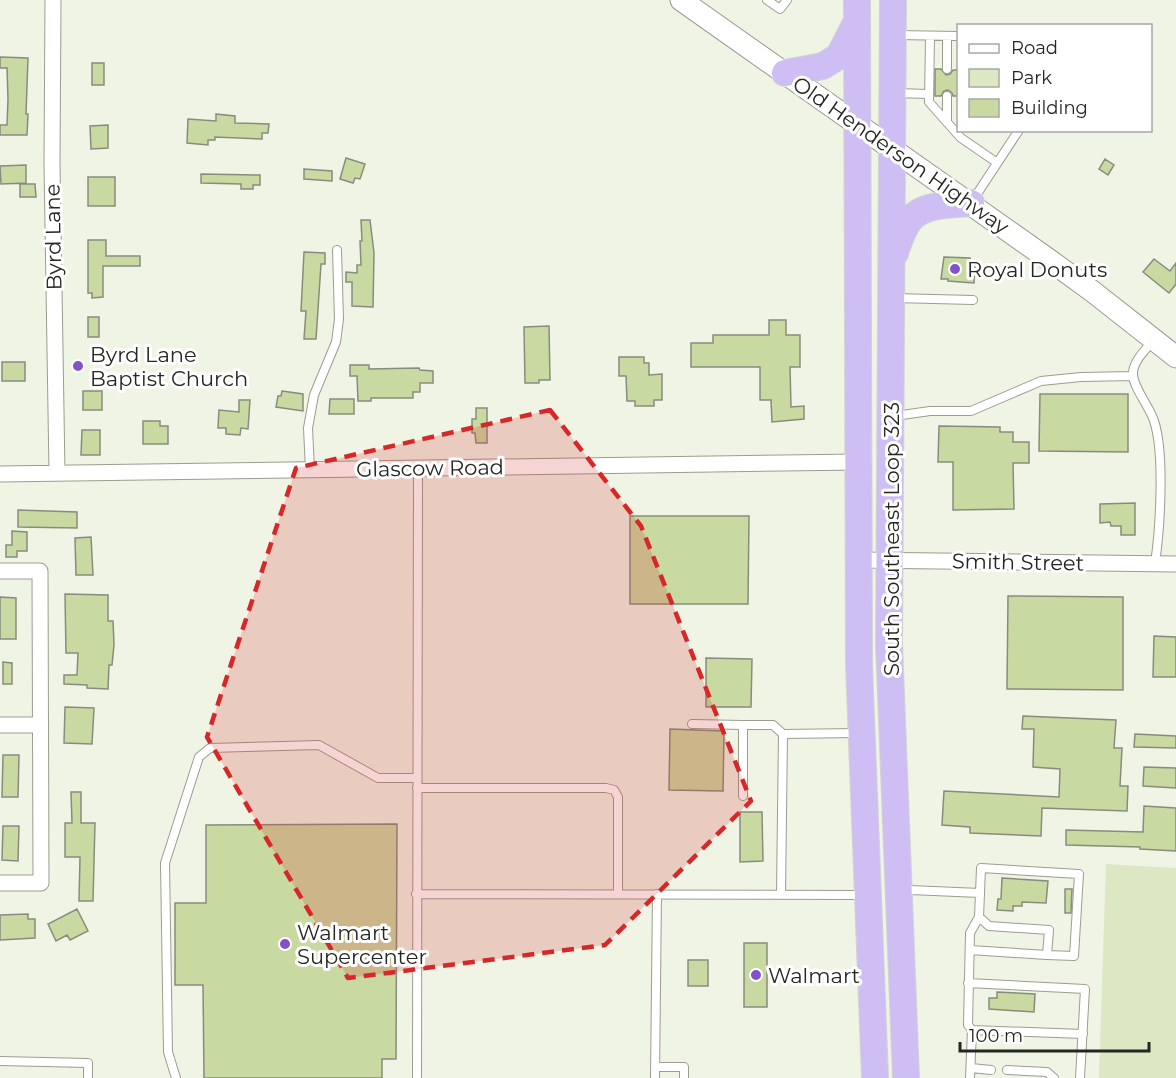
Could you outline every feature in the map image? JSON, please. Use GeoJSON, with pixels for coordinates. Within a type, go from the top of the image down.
{"type":"FeatureCollection","features":[{"type":"Feature","properties":{"kind":"highway","name":"South Southeast Loop 323"},"geometry":{"type":"LineString","coordinates":[[893,0],[890,696],[906,1078]]}},
{"type":"Feature","properties":{"kind":"highway"},"geometry":{"type":"LineString","coordinates":[[785,73],[823,66],[839,56],[857,11]]}},
{"type":"Feature","properties":{"kind":"highway","name":"South Southeast Loop 323"},"geometry":{"type":"LineString","coordinates":[[857,11],[859,560],[862,733],[875,1078]]}},
{"type":"Feature","properties":{"kind":"highway"},"geometry":{"type":"LineString","coordinates":[[891,264],[906,224],[918,212],[933,207],[971,203]]}},
{"type":"Feature","properties":{"kind":"highway"},"geometry":{"type":"LineString","coordinates":[[869,894],[900,895]]}},
{"type":"Feature","properties":{"kind":"main road","name":"Old Henderson Highway"},"geometry":{"type":"LineString","coordinates":[[681,0],[971,203],[1092,291],[1176,357]]}},
{"type":"Feature","properties":{"kind":"street","name":"Byrd Lane"},"geometry":{"type":"LineString","coordinates":[[53,0],[52,164],[57,473]]}},
{"type":"Feature","properties":{"kind":"street","name":"Glascow Road"},"geometry":{"type":"LineString","coordinates":[[0,474],[859,462]]}},
{"type":"Feature","properties":{"kind":"street","name":"Smith Street"},"geometry":{"type":"LineString","coordinates":[[859,560],[1176,564]]}},
{"type":"Feature","properties":{"kind":"street"},"geometry":{"type":"LineString","coordinates":[[0,571],[40,571],[41,883],[0,883]]}},
{"type":"Feature","properties":{"kind":"street"},"geometry":{"type":"LineString","coordinates":[[0,725],[40,725]]}},
{"type":"Feature","properties":{"kind":"lane"},"geometry":{"type":"LineString","coordinates":[[767,0],[780,9],[786,0]]}},
{"type":"Feature","properties":{"kind":"lane"},"geometry":{"type":"LineString","coordinates":[[893,35],[957,36]]}},
{"type":"Feature","properties":{"kind":"lane"},"geometry":{"type":"LineString","coordinates":[[930,36],[930,102],[957,131]]}},
{"type":"Feature","properties":{"kind":"lane"},"geometry":{"type":"LineString","coordinates":[[947,36],[947,69]]}},
{"type":"Feature","properties":{"kind":"lane"},"geometry":{"type":"LineString","coordinates":[[893,93],[929,93]]}},
{"type":"Feature","properties":{"kind":"lane"},"geometry":{"type":"LineString","coordinates":[[947,96],[947,122]]}},
{"type":"Feature","properties":{"kind":"lane"},"geometry":{"type":"LineString","coordinates":[[971,203],[1018,132]]}},
{"type":"Feature","properties":{"kind":"lane"},"geometry":{"type":"LineString","coordinates":[[961,134],[996,162]]}},
{"type":"Feature","properties":{"kind":"lane"},"geometry":{"type":"LineString","coordinates":[[310,470],[308,428],[314,395],[336,342],[339,319],[337,250]]}},
{"type":"Feature","properties":{"kind":"lane"},"geometry":{"type":"LineString","coordinates":[[891,298],[973,300]]}},
{"type":"Feature","properties":{"kind":"lane"},"geometry":{"type":"LineString","coordinates":[[1155,339],[1134,367],[1133,376],[1155,422],[1159,449],[1160,507],[1155,563]]}},
{"type":"Feature","properties":{"kind":"lane"},"geometry":{"type":"LineString","coordinates":[[892,416],[930,411],[971,411],[1041,381],[1081,377],[1133,376]]}},
{"type":"Feature","properties":{"kind":"lane"},"geometry":{"type":"LineString","coordinates":[[417,1078],[418,468]]}},
{"type":"Feature","properties":{"kind":"lane"},"geometry":{"type":"LineString","coordinates":[[692,724],[773,725],[783,734],[862,733]]}},
{"type":"Feature","properties":{"kind":"lane"},"geometry":{"type":"LineString","coordinates":[[743,725],[743,796]]}},
{"type":"Feature","properties":{"kind":"lane"},"geometry":{"type":"LineString","coordinates":[[781,894],[783,734]]}},
{"type":"Feature","properties":{"kind":"lane"},"geometry":{"type":"LineString","coordinates":[[176,1078],[168,1052],[165,863],[199,757],[210,748],[319,745],[378,778],[417,778]]}},
{"type":"Feature","properties":{"kind":"lane"},"geometry":{"type":"LineString","coordinates":[[417,788],[606,788],[614,790],[618,797],[618,894]]}},
{"type":"Feature","properties":{"kind":"lane"},"geometry":{"type":"LineString","coordinates":[[970,950],[1074,956],[1079,874],[981,868],[979,917],[970,933],[968,983],[968,1025],[972,1030],[970,1078]]}},
{"type":"Feature","properties":{"kind":"lane"},"geometry":{"type":"LineString","coordinates":[[900,895],[910,890],[980,893]]}},
{"type":"Feature","properties":{"kind":"lane"},"geometry":{"type":"LineString","coordinates":[[416,894],[869,894]]}},
{"type":"Feature","properties":{"kind":"lane"},"geometry":{"type":"LineString","coordinates":[[655,1078],[657,894]]}},
{"type":"Feature","properties":{"kind":"lane"},"geometry":{"type":"LineString","coordinates":[[979,917],[989,926],[1049,930],[1047,955]]}},
{"type":"Feature","properties":{"kind":"lane"},"geometry":{"type":"LineString","coordinates":[[968,983],[1085,989],[1080,1078]]}},
{"type":"Feature","properties":{"kind":"lane"},"geometry":{"type":"LineString","coordinates":[[972,1030],[1083,1035]]}},
{"type":"Feature","properties":{"kind":"lane"},"geometry":{"type":"LineString","coordinates":[[0,1061],[88,1063],[88,1078]]}},
{"type":"Feature","properties":{"kind":"lane"},"geometry":{"type":"LineString","coordinates":[[655,1067],[684,1067],[684,1078]]}},
{"type":"Feature","properties":{"kind":"lane"},"geometry":{"type":"LineString","coordinates":[[970,1068],[991,1070]]}},
{"type":"Feature","properties":{"kind":"lane"},"geometry":{"type":"LineString","coordinates":[[1006,1070],[1047,1072],[1054,1078]]}},
{"type":"Feature","properties":{"kind":"highlighted area"},"geometry":{"type":"Polygon","coordinates":[[[550,410],[641,526],[751,801],[605,945],[348,978],[207,737],[296,468],[550,410]]]}},
{"type":"Feature","properties":{"kind":"green space"},"geometry":{"type":"Polygon","coordinates":[[[1106,864],[1176,868],[1176,1078],[1099,1078],[1106,864]]]}},
{"type":"Feature","properties":{"kind":"building"},"geometry":{"type":"Polygon","coordinates":[[[0,57],[28,58],[27,135],[0,135],[0,125],[7,125],[8,99],[7,68],[0,68],[0,57]]]}},
{"type":"Feature","properties":{"kind":"building"},"geometry":{"type":"Polygon","coordinates":[[[92,63],[104,63],[104,85],[92,85],[92,63]]]}},
{"type":"Feature","properties":{"kind":"building"},"geometry":{"type":"Polygon","coordinates":[[[935,69],[941,69],[946,75],[957,70],[957,96],[953,96],[948,90],[944,91],[941,96],[935,96],[935,69]]]}},
{"type":"Feature","properties":{"kind":"building"},"geometry":{"type":"Polygon","coordinates":[[[216,114],[235,116],[235,123],[269,124],[268,133],[262,133],[262,139],[215,137],[215,140],[208,140],[208,145],[187,143],[188,119],[216,121],[216,114]]]}},
{"type":"Feature","properties":{"kind":"building"},"geometry":{"type":"Polygon","coordinates":[[[108,125],[108,148],[91,149],[90,126],[108,125]]]}},
{"type":"Feature","properties":{"kind":"building"},"geometry":{"type":"Polygon","coordinates":[[[346,158],[365,164],[360,179],[355,178],[353,183],[340,179],[346,158]]]}},
{"type":"Feature","properties":{"kind":"building"},"geometry":{"type":"Polygon","coordinates":[[[1105,159],[1114,165],[1108,175],[1099,169],[1105,159]]]}},
{"type":"Feature","properties":{"kind":"building"},"geometry":{"type":"Polygon","coordinates":[[[26,165],[26,183],[1,184],[0,166],[26,165]]]}},
{"type":"Feature","properties":{"kind":"building"},"geometry":{"type":"Polygon","coordinates":[[[304,169],[332,171],[332,181],[304,179],[304,169]]]}},
{"type":"Feature","properties":{"kind":"building"},"geometry":{"type":"Polygon","coordinates":[[[201,174],[260,175],[260,185],[253,185],[253,189],[241,189],[241,184],[201,183],[201,174]]]}},
{"type":"Feature","properties":{"kind":"building"},"geometry":{"type":"Polygon","coordinates":[[[88,177],[115,177],[115,206],[88,206],[88,177]]]}},
{"type":"Feature","properties":{"kind":"building"},"geometry":{"type":"Polygon","coordinates":[[[20,184],[35,184],[36,197],[20,197],[20,184]]]}},
{"type":"Feature","properties":{"kind":"building"},"geometry":{"type":"Polygon","coordinates":[[[361,220],[370,220],[374,253],[373,307],[352,306],[352,282],[346,282],[346,272],[357,273],[357,265],[361,265],[361,220]]]}},
{"type":"Feature","properties":{"kind":"building"},"geometry":{"type":"Polygon","coordinates":[[[88,240],[106,240],[106,256],[140,256],[140,266],[103,266],[103,297],[92,298],[92,293],[88,293],[88,240]]]}},
{"type":"Feature","properties":{"kind":"building"},"geometry":{"type":"Polygon","coordinates":[[[304,252],[325,253],[325,264],[321,264],[316,339],[304,339],[306,311],[301,311],[304,252]]]}},
{"type":"Feature","properties":{"kind":"building"},"geometry":{"type":"Polygon","coordinates":[[[944,257],[970,258],[970,267],[975,267],[974,283],[941,279],[944,257]]]}},
{"type":"Feature","properties":{"kind":"building"},"geometry":{"type":"Polygon","coordinates":[[[1154,259],[1170,271],[1176,263],[1176,284],[1169,293],[1143,272],[1154,259]]]}},
{"type":"Feature","properties":{"kind":"building"},"geometry":{"type":"Polygon","coordinates":[[[88,317],[99,317],[99,337],[88,337],[88,317]]]}},
{"type":"Feature","properties":{"kind":"building"},"geometry":{"type":"Polygon","coordinates":[[[769,320],[786,320],[786,335],[800,335],[800,367],[790,367],[791,407],[804,406],[804,419],[772,422],[771,400],[760,400],[760,367],[691,367],[691,343],[713,343],[713,335],[769,335],[769,320]]]}},
{"type":"Feature","properties":{"kind":"building"},"geometry":{"type":"Polygon","coordinates":[[[549,326],[550,380],[525,383],[524,327],[549,326]]]}},
{"type":"Feature","properties":{"kind":"building"},"geometry":{"type":"Polygon","coordinates":[[[619,357],[644,357],[644,363],[649,363],[649,375],[662,374],[662,400],[654,400],[654,406],[635,406],[635,401],[627,401],[626,376],[619,376],[619,357]]]}},
{"type":"Feature","properties":{"kind":"building"},"geometry":{"type":"Polygon","coordinates":[[[2,362],[25,362],[25,381],[2,381],[2,362]]]}},
{"type":"Feature","properties":{"kind":"building"},"geometry":{"type":"Polygon","coordinates":[[[350,365],[369,365],[369,369],[419,368],[433,371],[433,383],[420,383],[420,392],[413,392],[413,398],[371,398],[371,401],[358,401],[357,376],[350,376],[350,365]]]}},
{"type":"Feature","properties":{"kind":"building"},"geometry":{"type":"Polygon","coordinates":[[[83,391],[102,391],[102,410],[83,410],[83,391]]]}},
{"type":"Feature","properties":{"kind":"building"},"geometry":{"type":"Polygon","coordinates":[[[282,391],[303,394],[303,411],[276,407],[278,396],[281,396],[282,391]]]}},
{"type":"Feature","properties":{"kind":"building"},"geometry":{"type":"Polygon","coordinates":[[[1040,394],[1128,394],[1128,452],[1039,451],[1040,394]]]}},
{"type":"Feature","properties":{"kind":"building"},"geometry":{"type":"Polygon","coordinates":[[[330,399],[354,399],[354,414],[329,414],[330,399]]]}},
{"type":"Feature","properties":{"kind":"building"},"geometry":{"type":"Polygon","coordinates":[[[239,400],[250,400],[248,429],[241,428],[240,435],[226,434],[226,428],[218,428],[219,410],[239,412],[239,400]]]}},
{"type":"Feature","properties":{"kind":"building"},"geometry":{"type":"Polygon","coordinates":[[[476,408],[487,408],[487,443],[476,443],[475,433],[472,433],[472,419],[476,419],[476,408]]]}},
{"type":"Feature","properties":{"kind":"building"},"geometry":{"type":"Polygon","coordinates":[[[143,421],[160,421],[160,426],[168,426],[168,444],[143,444],[143,421]]]}},
{"type":"Feature","properties":{"kind":"building"},"geometry":{"type":"Polygon","coordinates":[[[939,426],[1000,427],[1000,432],[1013,432],[1013,442],[1029,442],[1029,463],[1013,463],[1014,509],[953,510],[953,462],[938,462],[939,426]]]}},
{"type":"Feature","properties":{"kind":"building"},"geometry":{"type":"Polygon","coordinates":[[[82,430],[100,430],[100,455],[81,455],[82,430]]]}},
{"type":"Feature","properties":{"kind":"building"},"geometry":{"type":"Polygon","coordinates":[[[1135,503],[1135,535],[1121,535],[1121,526],[1111,526],[1110,522],[1100,523],[1100,504],[1135,503]]]}},
{"type":"Feature","properties":{"kind":"building"},"geometry":{"type":"Polygon","coordinates":[[[18,510],[77,512],[77,528],[18,527],[18,510]]]}},
{"type":"Feature","properties":{"kind":"building"},"geometry":{"type":"Polygon","coordinates":[[[630,516],[749,516],[748,604],[630,604],[630,516]]]}},
{"type":"Feature","properties":{"kind":"building"},"geometry":{"type":"Polygon","coordinates":[[[12,531],[27,532],[27,551],[17,551],[17,557],[6,557],[6,545],[12,545],[12,531]]]}},
{"type":"Feature","properties":{"kind":"building"},"geometry":{"type":"Polygon","coordinates":[[[91,537],[93,575],[76,575],[75,538],[91,537]]]}},
{"type":"Feature","properties":{"kind":"building"},"geometry":{"type":"Polygon","coordinates":[[[65,594],[108,595],[108,621],[113,621],[114,645],[112,665],[109,665],[108,689],[64,684],[64,675],[77,675],[78,653],[66,653],[65,594]]]}},
{"type":"Feature","properties":{"kind":"building"},"geometry":{"type":"Polygon","coordinates":[[[1008,596],[1123,597],[1123,690],[1007,689],[1008,596]]]}},
{"type":"Feature","properties":{"kind":"building"},"geometry":{"type":"Polygon","coordinates":[[[0,597],[16,598],[16,639],[0,639],[0,597]]]}},
{"type":"Feature","properties":{"kind":"building"},"geometry":{"type":"Polygon","coordinates":[[[1154,636],[1176,637],[1176,677],[1153,677],[1154,636]]]}},
{"type":"Feature","properties":{"kind":"building"},"geometry":{"type":"Polygon","coordinates":[[[706,658],[752,659],[751,707],[706,707],[706,658]]]}},
{"type":"Feature","properties":{"kind":"building"},"geometry":{"type":"Polygon","coordinates":[[[3,662],[12,663],[12,684],[3,684],[3,662]]]}},
{"type":"Feature","properties":{"kind":"building"},"geometry":{"type":"Polygon","coordinates":[[[65,707],[94,708],[92,744],[64,743],[65,707]]]}},
{"type":"Feature","properties":{"kind":"building"},"geometry":{"type":"Polygon","coordinates":[[[1023,716],[1116,720],[1114,748],[1122,748],[1120,786],[1128,786],[1127,811],[1042,808],[1041,836],[970,833],[970,827],[942,825],[944,791],[1059,797],[1060,769],[1033,767],[1034,729],[1022,729],[1023,716]]]}},
{"type":"Feature","properties":{"kind":"building"},"geometry":{"type":"Polygon","coordinates":[[[670,729],[724,731],[723,791],[669,790],[670,729]]]}},
{"type":"Feature","properties":{"kind":"building"},"geometry":{"type":"Polygon","coordinates":[[[1135,734],[1176,736],[1176,748],[1134,747],[1135,734]]]}},
{"type":"Feature","properties":{"kind":"building"},"geometry":{"type":"Polygon","coordinates":[[[3,755],[19,755],[18,797],[2,797],[3,755]]]}},
{"type":"Feature","properties":{"kind":"building"},"geometry":{"type":"Polygon","coordinates":[[[1144,767],[1176,768],[1176,788],[1143,786],[1144,767]]]}},
{"type":"Feature","properties":{"kind":"building"},"geometry":{"type":"Polygon","coordinates":[[[71,792],[81,792],[81,823],[95,823],[93,901],[79,901],[80,857],[65,857],[65,823],[72,823],[71,792]]]}},
{"type":"Feature","properties":{"kind":"building"},"geometry":{"type":"Polygon","coordinates":[[[1144,806],[1176,808],[1176,851],[1140,849],[1140,847],[1066,845],[1066,830],[1143,832],[1144,806]]]}},
{"type":"Feature","properties":{"kind":"building"},"geometry":{"type":"Polygon","coordinates":[[[740,812],[762,812],[763,861],[740,862],[740,812]]]}},
{"type":"Feature","properties":{"kind":"building","name":"Walmart Supercenter"},"geometry":{"type":"Polygon","coordinates":[[[397,824],[396,1059],[382,1059],[382,1078],[204,1078],[203,985],[175,985],[175,903],[206,903],[206,825],[397,824]]]}},
{"type":"Feature","properties":{"kind":"building"},"geometry":{"type":"Polygon","coordinates":[[[3,826],[19,826],[18,861],[2,860],[3,826]]]}},
{"type":"Feature","properties":{"kind":"building"},"geometry":{"type":"Polygon","coordinates":[[[1002,878],[1048,881],[1046,903],[1022,902],[1022,906],[1013,906],[1013,911],[997,910],[998,899],[1001,899],[1002,878]]]}},
{"type":"Feature","properties":{"kind":"building"},"geometry":{"type":"Polygon","coordinates":[[[1065,889],[1072,889],[1071,913],[1065,913],[1065,889]]]}},
{"type":"Feature","properties":{"kind":"building"},"geometry":{"type":"Polygon","coordinates":[[[77,909],[88,931],[70,940],[67,935],[56,941],[48,924],[77,909]]]}},
{"type":"Feature","properties":{"kind":"building"},"geometry":{"type":"Polygon","coordinates":[[[28,914],[28,919],[35,919],[35,938],[0,940],[0,915],[28,914]]]}},
{"type":"Feature","properties":{"kind":"building","name":"Walmart"},"geometry":{"type":"Polygon","coordinates":[[[744,943],[767,943],[767,1007],[744,1007],[744,943]]]}},
{"type":"Feature","properties":{"kind":"building"},"geometry":{"type":"Polygon","coordinates":[[[688,960],[708,960],[708,986],[688,986],[688,960]]]}},
{"type":"Feature","properties":{"kind":"building"},"geometry":{"type":"Polygon","coordinates":[[[997,992],[1035,994],[1034,1012],[989,1009],[989,998],[997,998],[997,992]]]}},
{"type":"Feature","properties":{"kind":"place","name":"Royal Donuts"},"geometry":{"type":"Point","coordinates":[955,269]}},
{"type":"Feature","properties":{"kind":"place","name":"Byrd Lane Baptist Church"},"geometry":{"type":"Point","coordinates":[78,366]}},
{"type":"Feature","properties":{"kind":"place","name":"Walmart Supercenter"},"geometry":{"type":"Point","coordinates":[285,944]}},
{"type":"Feature","properties":{"kind":"place","name":"Walmart"},"geometry":{"type":"Point","coordinates":[756,975]}}]}
